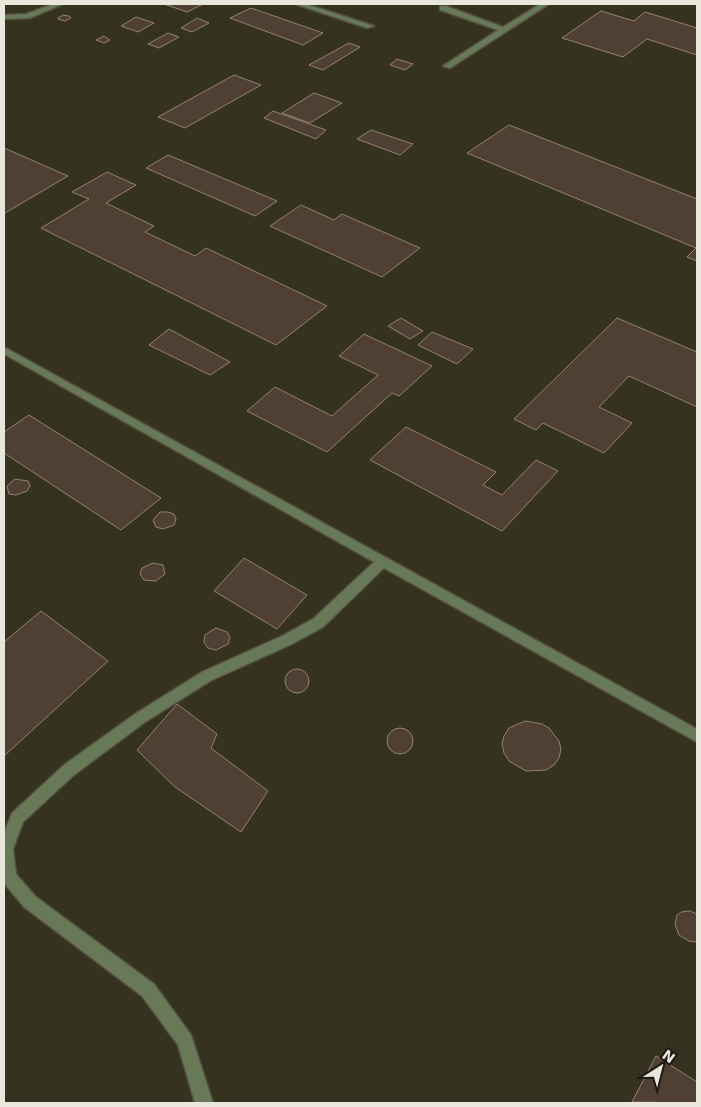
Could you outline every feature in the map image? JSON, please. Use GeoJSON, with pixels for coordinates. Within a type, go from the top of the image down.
{"type":"FeatureCollection","features":[{"type":"Feature","properties":{"kind":"street"},"geometry":{"type":"LineString","coordinates":[[4,17],[27,16],[59,4]]}},
{"type":"Feature","properties":{"kind":"street"},"geometry":{"type":"LineString","coordinates":[[299,4],[370,26]]}},
{"type":"Feature","properties":{"kind":"street"},"geometry":{"type":"LineString","coordinates":[[447,66],[545,4]]}},
{"type":"Feature","properties":{"kind":"street"},"geometry":{"type":"LineString","coordinates":[[443,8],[504,30]]}},
{"type":"Feature","properties":{"kind":"street"},"geometry":{"type":"LineString","coordinates":[[4,350],[697,736]]}},
{"type":"Feature","properties":{"kind":"street"},"geometry":{"type":"LineString","coordinates":[[202,1103],[186,1041],[148,990],[30,902],[9,877],[5,850],[17,818],[69,770],[140,718],[207,676],[287,640],[318,623],[383,561]]}},
{"type":"Feature","properties":{"kind":"building"},"geometry":{"type":"Polygon","coordinates":[[[164,4],[203,4],[187,12],[164,4]]]}},
{"type":"Feature","properties":{"kind":"building"},"geometry":{"type":"Polygon","coordinates":[[[251,8],[323,33],[303,45],[230,18],[251,8]]]}},
{"type":"Feature","properties":{"kind":"building"},"geometry":{"type":"Polygon","coordinates":[[[601,11],[634,21],[645,12],[697,28],[697,55],[647,39],[623,57],[562,38],[601,11]]]}},
{"type":"Feature","properties":{"kind":"building"},"geometry":{"type":"Polygon","coordinates":[[[63,15],[71,18],[65,21],[58,19],[63,15]]]}},
{"type":"Feature","properties":{"kind":"building"},"geometry":{"type":"Polygon","coordinates":[[[136,17],[154,23],[138,32],[121,26],[136,17]]]}},
{"type":"Feature","properties":{"kind":"building"},"geometry":{"type":"Polygon","coordinates":[[[197,18],[209,23],[192,32],[181,28],[197,18]]]}},
{"type":"Feature","properties":{"kind":"building"},"geometry":{"type":"Polygon","coordinates":[[[168,33],[179,37],[159,48],[148,44],[168,33]]]}},
{"type":"Feature","properties":{"kind":"building"},"geometry":{"type":"Polygon","coordinates":[[[104,36],[110,40],[104,43],[96,40],[104,36]]]}},
{"type":"Feature","properties":{"kind":"building"},"geometry":{"type":"Polygon","coordinates":[[[349,43],[360,47],[323,70],[309,65],[349,43]]]}},
{"type":"Feature","properties":{"kind":"building"},"geometry":{"type":"Polygon","coordinates":[[[397,59],[413,64],[405,70],[390,65],[397,59]]]}},
{"type":"Feature","properties":{"kind":"building"},"geometry":{"type":"Polygon","coordinates":[[[234,75],[261,85],[185,128],[158,117],[234,75]]]}},
{"type":"Feature","properties":{"kind":"building"},"geometry":{"type":"Polygon","coordinates":[[[314,93],[342,103],[310,123],[282,113],[314,93]]]}},
{"type":"Feature","properties":{"kind":"building"},"geometry":{"type":"Polygon","coordinates":[[[273,111],[326,130],[316,139],[264,118],[273,111]]]}},
{"type":"Feature","properties":{"kind":"building"},"geometry":{"type":"Polygon","coordinates":[[[509,125],[697,199],[697,261],[687,257],[696,248],[467,153],[509,125]]]}},
{"type":"Feature","properties":{"kind":"building"},"geometry":{"type":"Polygon","coordinates":[[[371,130],[413,144],[400,155],[357,139],[371,130]]]}},
{"type":"Feature","properties":{"kind":"building"},"geometry":{"type":"Polygon","coordinates":[[[4,148],[68,176],[5,213],[4,148]]]}},
{"type":"Feature","properties":{"kind":"building"},"geometry":{"type":"Polygon","coordinates":[[[168,155],[277,201],[255,216],[146,168],[168,155]]]}},
{"type":"Feature","properties":{"kind":"building"},"geometry":{"type":"Polygon","coordinates":[[[107,172],[136,185],[106,203],[154,226],[145,232],[195,256],[206,248],[327,306],[276,345],[41,228],[89,199],[72,192],[107,172]]]}},
{"type":"Feature","properties":{"kind":"building"},"geometry":{"type":"Polygon","coordinates":[[[301,205],[334,220],[342,214],[420,248],[382,277],[270,226],[301,205]]]}},
{"type":"Feature","properties":{"kind":"building"},"geometry":{"type":"Polygon","coordinates":[[[401,318],[423,331],[410,339],[388,326],[401,318]]]}},
{"type":"Feature","properties":{"kind":"building"},"geometry":{"type":"Polygon","coordinates":[[[617,318],[697,352],[697,407],[629,376],[599,407],[632,423],[604,453],[543,423],[536,430],[514,419],[617,318]]]}},
{"type":"Feature","properties":{"kind":"building"},"geometry":{"type":"Polygon","coordinates":[[[169,329],[230,362],[210,375],[149,345],[169,329]]]}},
{"type":"Feature","properties":{"kind":"building"},"geometry":{"type":"Polygon","coordinates":[[[432,332],[473,349],[457,364],[418,345],[432,332]]]}},
{"type":"Feature","properties":{"kind":"building"},"geometry":{"type":"Polygon","coordinates":[[[364,334],[432,366],[399,396],[392,393],[327,452],[247,411],[275,387],[332,416],[378,375],[339,356],[364,334]]]}},
{"type":"Feature","properties":{"kind":"building"},"geometry":{"type":"Polygon","coordinates":[[[29,415],[161,498],[121,530],[4,453],[4,432],[29,415]]]}},
{"type":"Feature","properties":{"kind":"building"},"geometry":{"type":"Polygon","coordinates":[[[406,427],[496,472],[483,485],[502,495],[536,460],[558,471],[502,531],[370,460],[406,427]]]}},
{"type":"Feature","properties":{"kind":"building"},"geometry":{"type":"Polygon","coordinates":[[[15,479],[28,481],[30,486],[27,491],[16,495],[9,494],[7,486],[15,479]]]}},
{"type":"Feature","properties":{"kind":"building"},"geometry":{"type":"Polygon","coordinates":[[[160,512],[174,514],[176,519],[174,525],[163,529],[156,527],[153,520],[160,512]]]}},
{"type":"Feature","properties":{"kind":"building"},"geometry":{"type":"Polygon","coordinates":[[[244,558],[307,595],[277,629],[214,591],[244,558]]]}},
{"type":"Feature","properties":{"kind":"building"},"geometry":{"type":"Polygon","coordinates":[[[153,563],[163,565],[165,574],[156,581],[144,580],[140,574],[142,568],[153,563]]]}},
{"type":"Feature","properties":{"kind":"building"},"geometry":{"type":"Polygon","coordinates":[[[41,611],[108,661],[4,756],[4,642],[41,611]]]}},
{"type":"Feature","properties":{"kind":"building"},"geometry":{"type":"Polygon","coordinates":[[[216,628],[227,632],[230,637],[228,644],[216,650],[208,648],[204,642],[205,635],[216,628]]]}},
{"type":"Feature","properties":{"kind":"building"},"geometry":{"type":"Polygon","coordinates":[[[297,669],[306,672],[309,681],[306,690],[297,693],[288,690],[285,681],[288,672],[297,669]]]}},
{"type":"Feature","properties":{"kind":"building"},"geometry":{"type":"Polygon","coordinates":[[[177,704],[217,734],[211,748],[268,791],[241,832],[175,787],[137,750],[177,704]]]}},
{"type":"Feature","properties":{"kind":"building"},"geometry":{"type":"Polygon","coordinates":[[[525,721],[542,724],[549,728],[559,741],[561,749],[559,758],[554,765],[546,770],[526,771],[509,761],[504,753],[502,744],[509,728],[525,721]]]}},
{"type":"Feature","properties":{"kind":"building"},"geometry":{"type":"Polygon","coordinates":[[[400,728],[409,732],[413,741],[409,750],[400,754],[391,750],[387,741],[391,732],[400,728]]]}},
{"type":"Feature","properties":{"kind":"building"},"geometry":{"type":"Polygon","coordinates":[[[690,911],[697,914],[697,941],[694,942],[679,935],[675,924],[677,915],[681,912],[690,911]]]}},
{"type":"Feature","properties":{"kind":"building"},"geometry":{"type":"Polygon","coordinates":[[[656,1056],[697,1082],[697,1103],[632,1102],[656,1056]]]}}]}
